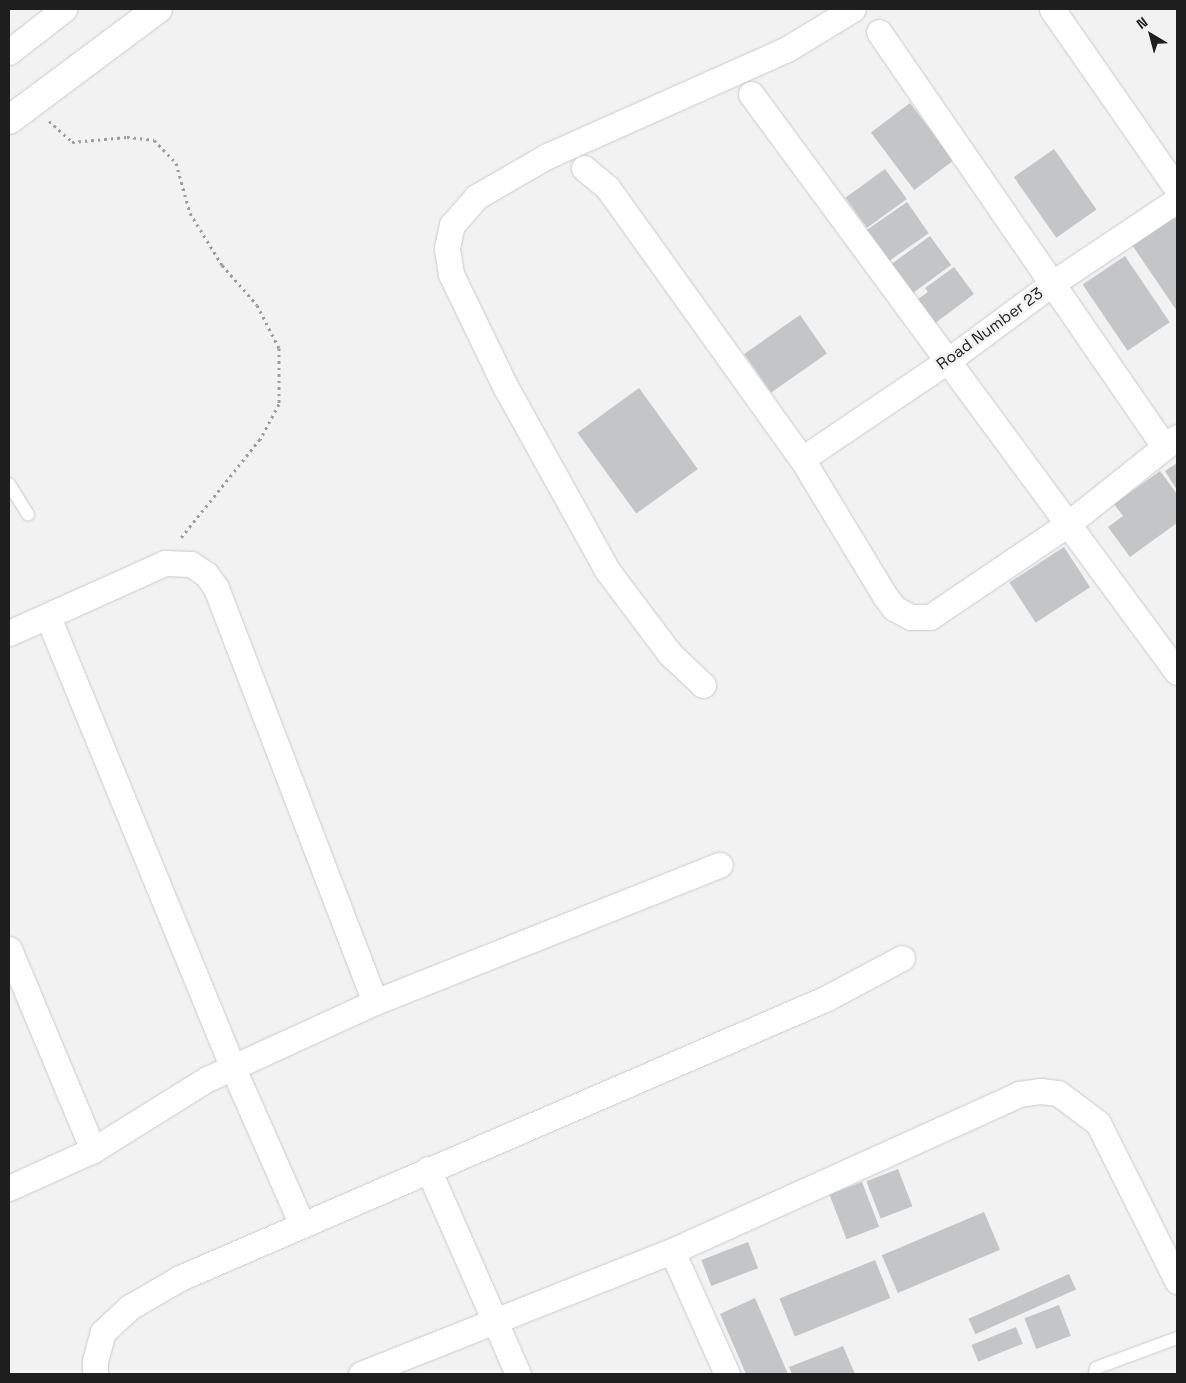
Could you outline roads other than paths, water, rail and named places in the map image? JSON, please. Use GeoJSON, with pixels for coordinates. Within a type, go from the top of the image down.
{"type":"FeatureCollection","features":[{"type":"Feature","properties":{"kind":"street"},"geometry":{"type":"LineString","coordinates":[[9,52],[64,9]]}},
{"type":"Feature","properties":{"kind":"street"},"geometry":{"type":"LineString","coordinates":[[9,120],[158,9]]}},
{"type":"Feature","properties":{"kind":"street"},"geometry":{"type":"LineString","coordinates":[[703,685],[670,654],[607,570],[506,388],[451,274],[447,248],[452,225],[476,197],[547,156],[787,49],[853,9]]}},
{"type":"Feature","properties":{"kind":"street"},"geometry":{"type":"LineString","coordinates":[[1052,9],[1177,189]]}},
{"type":"Feature","properties":{"kind":"street"},"geometry":{"type":"LineString","coordinates":[[584,168],[607,187],[802,459],[894,608],[911,617],[930,617],[1068,524],[1171,442],[1050,285],[878,32]]}},
{"type":"Feature","properties":{"kind":"street"},"geometry":{"type":"LineString","coordinates":[[751,94],[946,362],[1177,672]]}},
{"type":"Feature","properties":{"kind":"street","name":"Road Number 23"},"geometry":{"type":"LineString","coordinates":[[802,459],[946,362],[1050,285],[1177,200]]}},
{"type":"Feature","properties":{"kind":"street"},"geometry":{"type":"LineString","coordinates":[[9,633],[165,563],[190,564],[206,574],[216,588],[375,1002]]}},
{"type":"Feature","properties":{"kind":"street"},"geometry":{"type":"LineString","coordinates":[[48,617],[232,1066],[302,1224]]}},
{"type":"Feature","properties":{"kind":"street"},"geometry":{"type":"LineString","coordinates":[[9,1188],[93,1150],[232,1066],[375,1002],[720,865]]}},
{"type":"Feature","properties":{"kind":"street"},"geometry":{"type":"LineString","coordinates":[[9,949],[93,1150]]}},
{"type":"Feature","properties":{"kind":"street"},"geometry":{"type":"LineString","coordinates":[[95,1374],[95,1361],[103,1332],[130,1307],[180,1278],[428,1169],[827,998],[891,962]]}},
{"type":"Feature","properties":{"kind":"street"},"geometry":{"type":"LineString","coordinates":[[361,1374],[672,1251],[1019,1094],[1041,1091],[1058,1093],[1098,1123],[1177,1282]]}},
{"type":"Feature","properties":{"kind":"street"},"geometry":{"type":"LineString","coordinates":[[428,1169],[518,1374]]}},
{"type":"Feature","properties":{"kind":"street"},"geometry":{"type":"LineString","coordinates":[[672,1251],[727,1374]]}},
{"type":"Feature","properties":{"kind":"lane"},"geometry":{"type":"LineString","coordinates":[[9,484],[28,514]]}},
{"type":"Feature","properties":{"kind":"lane"},"geometry":{"type":"LineString","coordinates":[[1095,1374],[1096,1368],[1177,1338]]}}]}
